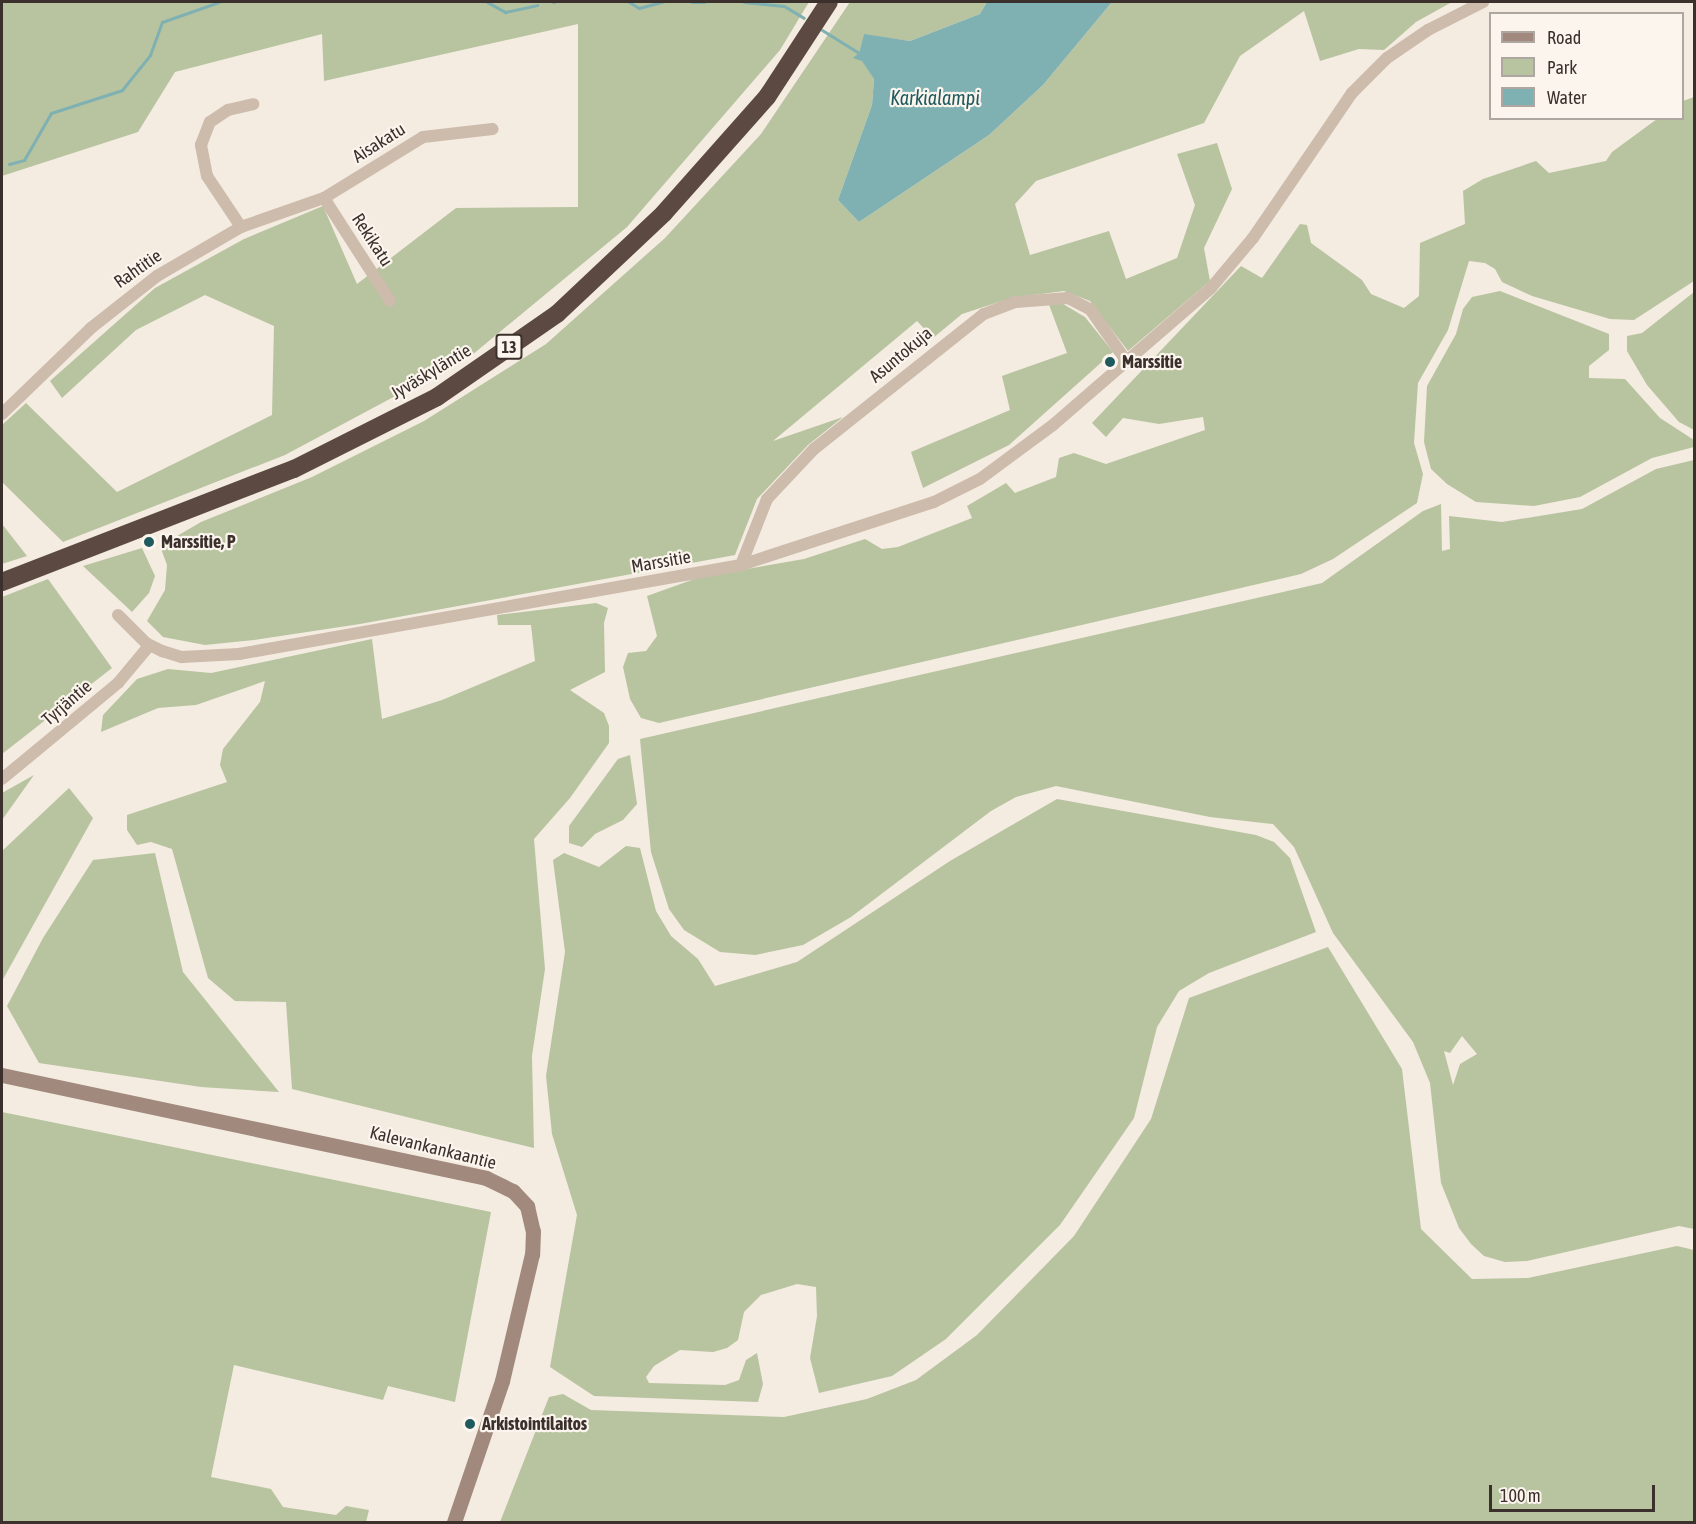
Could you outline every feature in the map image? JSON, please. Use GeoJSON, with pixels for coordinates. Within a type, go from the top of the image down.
{"type":"FeatureCollection","features":[{"type":"Feature","properties":{"kind":"highway","name":"Jyväskyläntie"},"geometry":{"type":"LineString","coordinates":[[2,582],[315,459],[437,397],[557,314],[664,213],[767,97],[829,2]]}},
{"type":"Feature","properties":{"kind":"street","name":"Marssitie"},"geometry":{"type":"LineString","coordinates":[[118,615],[149,646],[182,657],[239,654],[741,565],[934,502],[980,479],[1053,425],[1211,288],[1253,238],[1352,93],[1387,58],[1428,30],[1483,2]]}},
{"type":"Feature","properties":{"kind":"street"},"geometry":{"type":"LineString","coordinates":[[241,227],[207,176],[201,145],[210,122],[228,110],[253,104]]}},
{"type":"Feature","properties":{"kind":"street","name":"Aisakatu"},"geometry":{"type":"LineString","coordinates":[[324,198],[423,137],[493,129]]}},
{"type":"Feature","properties":{"kind":"street","name":"Rahtitie"},"geometry":{"type":"LineString","coordinates":[[2,414],[91,328],[157,276],[241,227],[324,198]]}},
{"type":"Feature","properties":{"kind":"street","name":"Rekikatu"},"geometry":{"type":"LineString","coordinates":[[324,198],[390,301]]}},
{"type":"Feature","properties":{"kind":"street","name":"Asuntokuja"},"geometry":{"type":"LineString","coordinates":[[741,565],[767,499],[814,449],[984,314],[1015,302],[1068,298],[1090,309],[1127,362]]}},
{"type":"Feature","properties":{"kind":"street","name":"Tyrjäntie"},"geometry":{"type":"LineString","coordinates":[[2,780],[118,683],[149,646]]}},
{"type":"Feature","properties":{"kind":"street","name":"Kalevankankaantie"},"geometry":{"type":"LineString","coordinates":[[2,1076],[486,1178],[513,1191],[527,1206],[533,1231],[532,1254],[499,1390],[454,1522]]}},
{"type":"Feature","properties":{"kind":"green space"},"geometry":{"type":"Polygon","coordinates":[[[3,2],[809,2],[780,50],[627,227],[472,355],[285,455],[63,542],[2,482],[2,425],[26,403],[117,492],[272,415],[274,326],[205,295],[136,330],[62,398],[50,381],[155,288],[244,239],[323,206],[357,284],[456,208],[578,207],[578,24],[324,81],[322,34],[175,72],[138,132],[2,176],[3,2]]]}},
{"type":"Feature","properties":{"kind":"green space"},"geometry":{"type":"Polygon","coordinates":[[[850,2],[987,2],[980,14],[910,41],[864,35],[859,53],[874,79],[872,105],[838,200],[859,222],[989,135],[1043,85],[1112,2],[1452,2],[1416,22],[1384,50],[1359,49],[1320,61],[1304,11],[1240,56],[1204,123],[1036,181],[1015,204],[1030,255],[1109,231],[1126,279],[1177,258],[1195,205],[1177,154],[1217,143],[1232,189],[1204,248],[1210,281],[1128,351],[1090,301],[1064,291],[1011,298],[962,314],[933,338],[917,321],[773,441],[843,417],[808,445],[757,499],[735,555],[360,624],[254,640],[205,645],[163,637],[147,621],[165,590],[167,565],[160,546],[201,522],[312,477],[424,421],[546,344],[665,238],[761,134],[850,2]]]}},
{"type":"Feature","properties":{"kind":"green space"},"geometry":{"type":"Polygon","coordinates":[[[1694,97],[1694,281],[1634,320],[1610,319],[1532,296],[1502,282],[1495,269],[1485,263],[1469,261],[1448,330],[1418,383],[1414,443],[1423,474],[1417,503],[1333,559],[1301,574],[659,723],[641,718],[630,699],[623,667],[628,653],[646,651],[657,636],[647,596],[700,577],[804,559],[865,539],[882,549],[898,547],[972,518],[967,506],[1006,483],[1015,493],[1056,477],[1059,458],[1074,453],[1106,464],[1205,430],[1203,417],[1159,424],[1123,418],[1106,437],[1092,423],[1241,266],[1262,278],[1300,224],[1307,225],[1311,243],[1362,280],[1371,294],[1404,308],[1419,296],[1420,243],[1465,224],[1463,191],[1483,179],[1536,161],[1549,173],[1606,161],[1612,152],[1656,120],[1684,120],[1684,101],[1694,97]]]}},
{"type":"Feature","properties":{"kind":"green space"},"geometry":{"type":"Polygon","coordinates":[[[1500,291],[1609,334],[1609,350],[1589,366],[1589,378],[1625,379],[1660,418],[1694,440],[1694,447],[1652,458],[1580,497],[1534,506],[1476,502],[1447,484],[1431,469],[1424,442],[1427,386],[1456,334],[1463,309],[1472,297],[1500,291]]]}},
{"type":"Feature","properties":{"kind":"green space"},"geometry":{"type":"Polygon","coordinates":[[[1694,292],[1694,430],[1679,422],[1647,385],[1627,351],[1627,336],[1642,333],[1694,292]]]}},
{"type":"Feature","properties":{"kind":"green space"},"geometry":{"type":"Polygon","coordinates":[[[1048,302],[1063,304],[1085,317],[1113,352],[1009,445],[923,488],[911,452],[1010,410],[1002,376],[1067,353],[1048,302]]]}},
{"type":"Feature","properties":{"kind":"green space"},"geometry":{"type":"Polygon","coordinates":[[[1694,460],[1694,1229],[1679,1226],[1527,1261],[1505,1262],[1484,1256],[1471,1244],[1459,1228],[1441,1183],[1430,1083],[1413,1042],[1333,933],[1294,847],[1273,824],[1210,817],[1056,786],[1016,797],[991,811],[851,917],[803,945],[755,955],[720,952],[684,930],[669,909],[651,852],[640,739],[1322,583],[1423,511],[1441,504],[1442,551],[1450,549],[1449,516],[1502,522],[1582,509],[1656,469],[1694,460]],[[1462,1036],[1450,1053],[1444,1051],[1453,1085],[1460,1064],[1477,1054],[1462,1036]]]}},
{"type":"Feature","properties":{"kind":"green space"},"geometry":{"type":"Polygon","coordinates":[[[2,524],[27,556],[2,564],[2,524]]]}},
{"type":"Feature","properties":{"kind":"green space"},"geometry":{"type":"Polygon","coordinates":[[[142,548],[155,576],[149,593],[132,612],[83,566],[142,548]]]}},
{"type":"Feature","properties":{"kind":"green space"},"geometry":{"type":"Polygon","coordinates":[[[48,579],[112,668],[2,754],[2,597],[48,579]]]}},
{"type":"Feature","properties":{"kind":"green space"},"geometry":{"type":"Polygon","coordinates":[[[596,603],[608,608],[604,623],[605,672],[570,690],[604,713],[609,726],[609,743],[570,798],[534,839],[545,969],[532,1056],[534,1148],[292,1089],[286,1002],[235,1001],[208,978],[172,849],[151,842],[137,845],[127,830],[127,815],[227,782],[220,765],[223,749],[260,702],[265,681],[196,705],[158,708],[101,732],[103,715],[137,679],[168,669],[211,673],[372,639],[382,719],[442,700],[535,661],[531,625],[498,625],[497,615],[596,603]]]}},
{"type":"Feature","properties":{"kind":"green space"},"geometry":{"type":"Polygon","coordinates":[[[630,755],[637,804],[623,820],[595,834],[582,847],[569,843],[569,826],[618,759],[630,755]]]}},
{"type":"Feature","properties":{"kind":"green space"},"geometry":{"type":"Polygon","coordinates":[[[34,775],[2,820],[2,793],[34,775]]]}},
{"type":"Feature","properties":{"kind":"green space"},"geometry":{"type":"Polygon","coordinates":[[[69,788],[93,818],[2,981],[2,851],[69,788]]]}},
{"type":"Feature","properties":{"kind":"green space"},"geometry":{"type":"Polygon","coordinates":[[[1057,799],[1256,835],[1274,842],[1290,858],[1316,932],[1209,973],[1179,991],[1157,1027],[1134,1118],[1060,1225],[946,1339],[892,1376],[819,1393],[810,1358],[817,1316],[816,1287],[797,1284],[761,1295],[744,1312],[738,1340],[727,1348],[713,1352],[680,1350],[654,1366],[646,1377],[649,1383],[725,1385],[739,1380],[746,1360],[757,1353],[763,1384],[758,1402],[594,1396],[550,1367],[577,1215],[552,1134],[546,1076],[565,952],[553,860],[564,853],[599,867],[626,846],[640,848],[656,911],[671,936],[698,959],[715,986],[797,962],[950,861],[1057,799]]]}},
{"type":"Feature","properties":{"kind":"green space"},"geometry":{"type":"Polygon","coordinates":[[[155,853],[183,972],[279,1092],[201,1087],[39,1063],[7,1006],[43,938],[93,860],[155,853]]]}},
{"type":"Feature","properties":{"kind":"green space"},"geometry":{"type":"Polygon","coordinates":[[[1328,947],[1402,1069],[1421,1229],[1472,1279],[1528,1278],[1677,1246],[1694,1250],[1694,1522],[500,1522],[549,1397],[563,1394],[591,1410],[784,1417],[867,1399],[916,1380],[977,1335],[1074,1236],[1151,1119],[1189,998],[1328,947]]]}},
{"type":"Feature","properties":{"kind":"green space"},"geometry":{"type":"Polygon","coordinates":[[[2,1112],[491,1212],[455,1402],[388,1386],[383,1400],[234,1365],[211,1477],[271,1489],[283,1507],[336,1515],[346,1506],[369,1510],[366,1522],[2,1522],[2,1112]]]}},
{"type":"Feature","properties":{"kind":"water","name":"Karkialampi"},"geometry":{"type":"Polygon","coordinates":[[[987,2],[1112,2],[1043,85],[989,135],[859,222],[838,200],[872,105],[874,79],[862,61],[853,58],[859,53],[864,34],[910,41],[980,14],[987,2]]]}},
{"type":"Feature","properties":{"kind":"waterway"},"geometry":{"type":"LineString","coordinates":[[9,164],[24,160],[51,113],[122,90],[150,55],[162,22],[219,2]]}},
{"type":"Feature","properties":{"kind":"waterway"},"geometry":{"type":"LineString","coordinates":[[487,2],[505,12],[537,5]]}},
{"type":"Feature","properties":{"kind":"waterway"},"geometry":{"type":"LineString","coordinates":[[629,2],[639,8],[662,2]]}},
{"type":"Feature","properties":{"kind":"waterway"},"geometry":{"type":"LineString","coordinates":[[692,2],[704,2]]}},
{"type":"Feature","properties":{"kind":"waterway"},"geometry":{"type":"LineString","coordinates":[[744,2],[784,6],[804,18]]}},
{"type":"Feature","properties":{"kind":"waterway"},"geometry":{"type":"LineString","coordinates":[[822,30],[859,53]]}},
{"type":"Feature","properties":{"kind":"place","name":"Marssitie"},"geometry":{"type":"Point","coordinates":[1110,362]}},
{"type":"Feature","properties":{"kind":"place","name":"Marssitie, P"},"geometry":{"type":"Point","coordinates":[149,542]}},
{"type":"Feature","properties":{"kind":"place","name":"Arkistointilaitos"},"geometry":{"type":"Point","coordinates":[470,1424]}}]}
